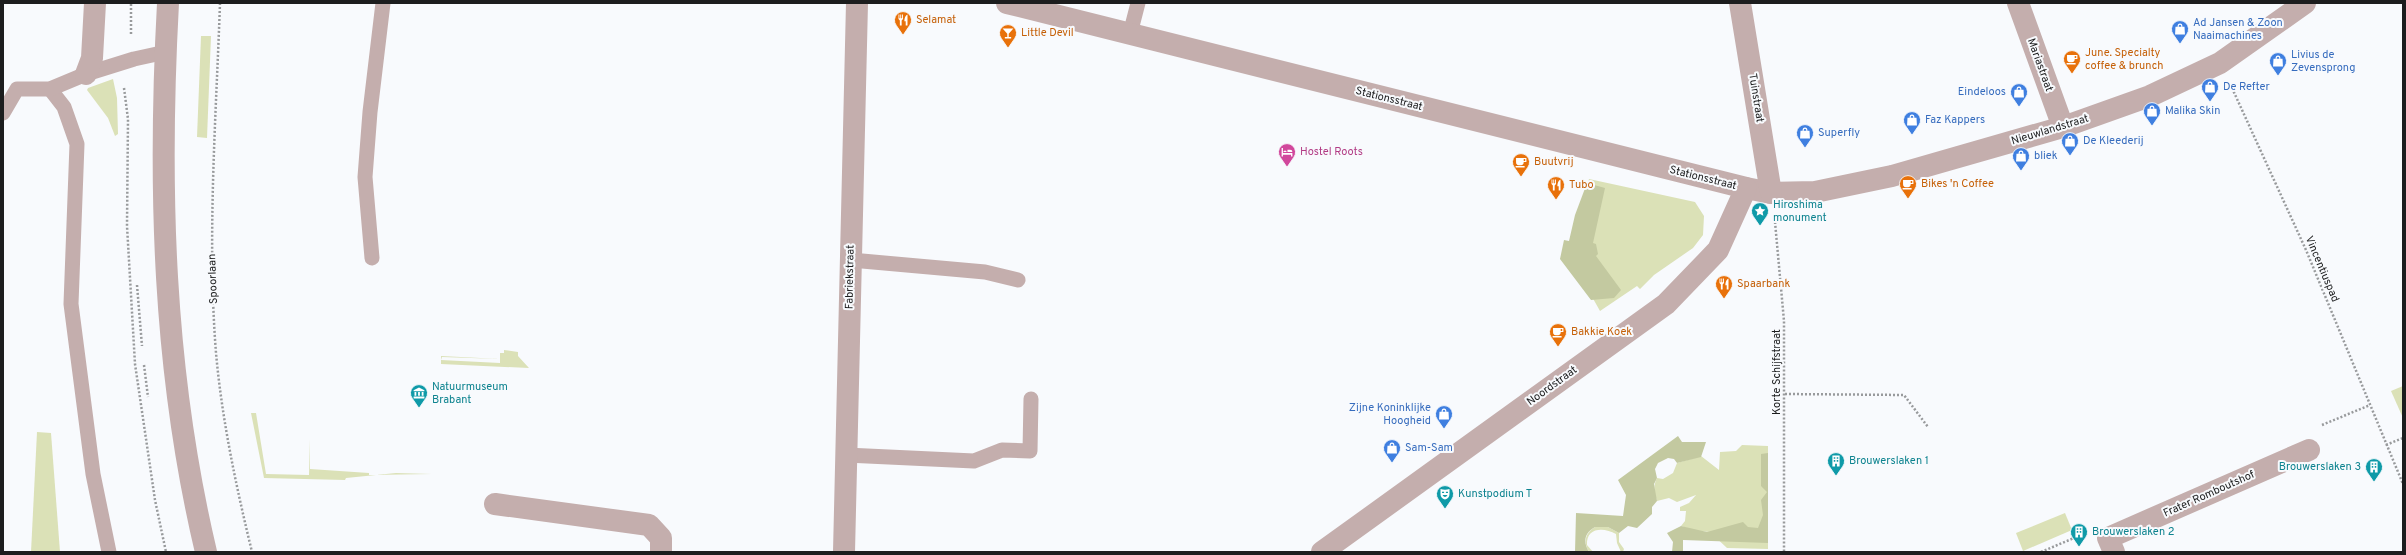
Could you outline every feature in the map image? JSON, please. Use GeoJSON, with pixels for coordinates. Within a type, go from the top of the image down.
{"type":"FeatureCollection","features":[{"type":"Feature","properties":{"kind":"street"},"geometry":{"type":"LineString","coordinates":[[86,74],[92,58],[95,3]]}},
{"type":"Feature","properties":{"kind":"street"},"geometry":{"type":"LineString","coordinates":[[168,3],[164,196],[170,342],[186,455],[206,552]]}},
{"type":"Feature","properties":{"kind":"street","name":"Fabriekstraat"},"geometry":{"type":"LineString","coordinates":[[844,552],[858,3]]}},
{"type":"Feature","properties":{"kind":"street","name":"Stationsstraat"},"geometry":{"type":"LineString","coordinates":[[1007,3],[1771,193]]}},
{"type":"Feature","properties":{"kind":"street","name":"Tuinstraat"},"geometry":{"type":"LineString","coordinates":[[1740,3],[1771,193]]}},
{"type":"Feature","properties":{"kind":"street","name":"Mariastraat"},"geometry":{"type":"LineString","coordinates":[[2018,3],[2063,127]]}},
{"type":"Feature","properties":{"kind":"street","name":"Nieuwlandstraat"},"geometry":{"type":"LineString","coordinates":[[1771,193],[1815,192],[1892,176],[2063,127],[2150,96],[2220,63],[2305,3]]}},
{"type":"Feature","properties":{"kind":"street","name":"Noordstraat"},"geometry":{"type":"LineString","coordinates":[[1322,552],[1666,304],[1718,250],[1746,188]]}},
{"type":"Feature","properties":{"kind":"street","name":"Frater Romboutshof"},"geometry":{"type":"LineString","coordinates":[[2111,545],[2309,450]]}},
{"type":"Feature","properties":{"kind":"street"},"geometry":{"type":"LineString","coordinates":[[495,504],[649,525],[661,545]]}},
{"type":"Feature","properties":{"kind":"lane"},"geometry":{"type":"LineString","coordinates":[[372,258],[365,177],[370,112],[384,3]]}},
{"type":"Feature","properties":{"kind":"lane"},"geometry":{"type":"LineString","coordinates":[[1130,34],[1138,3]]}},
{"type":"Feature","properties":{"kind":"lane"},"geometry":{"type":"LineString","coordinates":[[3,113],[17,89],[50,89],[86,74],[120,63],[166,52]]}},
{"type":"Feature","properties":{"kind":"lane"},"geometry":{"type":"LineString","coordinates":[[50,89],[64,107],[77,144],[71,304],[93,474],[109,552]]}},
{"type":"Feature","properties":{"kind":"lane"},"geometry":{"type":"LineString","coordinates":[[851,260],[984,272],[1018,280]]}},
{"type":"Feature","properties":{"kind":"lane"},"geometry":{"type":"LineString","coordinates":[[846,455],[974,462],[1002,450],[1030,451],[1031,399]]}},
{"type":"Feature","properties":{"kind":"path","name":"Spoorlaan"},"geometry":{"type":"LineString","coordinates":[[220,3],[212,233],[213,301],[216,354],[224,419],[235,484],[252,552]]}},
{"type":"Feature","properties":{"kind":"path"},"geometry":{"type":"LineString","coordinates":[[120,63],[128,120],[126,226],[135,364],[155,500],[166,552]]}},
{"type":"Feature","properties":{"kind":"path","name":"Vincentiuspad"},"geometry":{"type":"LineString","coordinates":[[2220,63],[2306,250],[2403,484]]}},
{"type":"Feature","properties":{"kind":"path","name":"Korte Schijfstraat"},"geometry":{"type":"LineString","coordinates":[[1771,193],[1784,321],[1784,552]]}},
{"type":"Feature","properties":{"kind":"path"},"geometry":{"type":"LineString","coordinates":[[1785,394],[1904,395],[1928,427]]}},
{"type":"Feature","properties":{"kind":"path"},"geometry":{"type":"LineString","coordinates":[[2320,426],[2370,405]]}},
{"type":"Feature","properties":{"kind":"path"},"geometry":{"type":"LineString","coordinates":[[2386,445],[2403,438]]}},
{"type":"Feature","properties":{"kind":"path"},"geometry":{"type":"LineString","coordinates":[[2041,552],[2083,534]]}},
{"type":"Feature","properties":{"kind":"green space"},"geometry":{"type":"Polygon","coordinates":[[[201,36],[211,36],[207,138],[197,137],[201,36]]]}},
{"type":"Feature","properties":{"kind":"green space"},"geometry":{"type":"Polygon","coordinates":[[[113,79],[117,98],[118,134],[115,136],[108,118],[87,90],[88,88],[113,79]]]}},
{"type":"Feature","properties":{"kind":"green space"},"geometry":{"type":"Polygon","coordinates":[[[1589,179],[1695,202],[1704,216],[1703,235],[1693,248],[1654,275],[1640,289],[1637,286],[1600,311],[1568,254],[1589,179]]]}},
{"type":"Feature","properties":{"kind":"green space"},"geometry":{"type":"Polygon","coordinates":[[[1587,183],[1605,188],[1593,243],[1596,244],[1598,254],[1596,256],[1621,290],[1614,298],[1591,300],[1560,259],[1564,240],[1569,241],[1575,215],[1587,183]]]}},
{"type":"Feature","properties":{"kind":"green space"},"geometry":{"type":"Polygon","coordinates":[[[504,350],[518,352],[518,356],[529,368],[441,364],[441,360],[500,363],[500,353],[504,353],[504,350]]]}},
{"type":"Feature","properties":{"kind":"green space"},"geometry":{"type":"Polygon","coordinates":[[[441,356],[500,359],[442,357],[441,360],[441,356]]]}},
{"type":"Feature","properties":{"kind":"green space"},"geometry":{"type":"Polygon","coordinates":[[[2403,386],[2403,418],[2391,391],[2403,386]]]}},
{"type":"Feature","properties":{"kind":"green space"},"geometry":{"type":"Polygon","coordinates":[[[251,413],[256,413],[266,474],[309,475],[310,439],[310,469],[369,473],[369,475],[377,475],[346,478],[345,480],[264,478],[251,413]]]}},
{"type":"Feature","properties":{"kind":"green space"},"geometry":{"type":"Polygon","coordinates":[[[37,432],[51,433],[60,552],[31,552],[37,432]]]}},
{"type":"Feature","properties":{"kind":"green space"},"geometry":{"type":"Polygon","coordinates":[[[1678,436],[1682,442],[1706,442],[1701,457],[1677,463],[1674,459],[1668,458],[1658,463],[1655,469],[1657,478],[1654,484],[1657,501],[1652,507],[1652,514],[1637,528],[1628,526],[1619,533],[1608,527],[1595,527],[1591,529],[1585,541],[1589,552],[1575,552],[1576,513],[1623,516],[1626,495],[1618,480],[1678,436]]]}},
{"type":"Feature","properties":{"kind":"green space"},"geometry":{"type":"Polygon","coordinates":[[[1742,445],[1768,446],[1768,549],[1727,548],[1710,532],[1696,531],[1681,526],[1685,521],[1686,511],[1680,511],[1680,507],[1689,503],[1696,495],[1677,502],[1669,498],[1657,501],[1655,495],[1654,486],[1657,478],[1663,479],[1673,473],[1677,463],[1701,456],[1719,470],[1720,452],[1736,451],[1742,445]]]}},
{"type":"Feature","properties":{"kind":"green space"},"geometry":{"type":"Polygon","coordinates":[[[1768,453],[1768,543],[1683,540],[1683,552],[1672,552],[1673,542],[1667,533],[1681,526],[1707,532],[1743,522],[1748,527],[1758,528],[1763,515],[1761,500],[1767,492],[1761,486],[1761,454],[1768,453]]]}},
{"type":"Feature","properties":{"kind":"green space"},"geometry":{"type":"Polygon","coordinates":[[[396,473],[432,474],[377,475],[396,473]]]}},
{"type":"Feature","properties":{"kind":"green space"},"geometry":{"type":"Polygon","coordinates":[[[2065,513],[2072,530],[2023,551],[2016,533],[2065,513]]]}},
{"type":"Feature","properties":{"kind":"green space"},"geometry":{"type":"Polygon","coordinates":[[[1595,527],[1608,527],[1619,533],[1619,542],[1624,549],[1623,552],[1621,552],[1617,543],[1616,534],[1606,530],[1597,530],[1589,535],[1587,539],[1587,545],[1593,552],[1589,552],[1586,545],[1586,538],[1589,532],[1595,527]]]}},
{"type":"Feature","properties":{"kind":"place","name":"Selamat"},"geometry":{"type":"Point","coordinates":[903,35]}},
{"type":"Feature","properties":{"kind":"place","name":"Ad Jansen & Zoon Naaimachines"},"geometry":{"type":"Point","coordinates":[2180,44]}},
{"type":"Feature","properties":{"kind":"place","name":"Little Devil"},"geometry":{"type":"Point","coordinates":[1008,48]}},
{"type":"Feature","properties":{"kind":"place","name":"June. Specialty coffee & brunch"},"geometry":{"type":"Point","coordinates":[2072,74]}},
{"type":"Feature","properties":{"kind":"place","name":"Livius de Zevensprong"},"geometry":{"type":"Point","coordinates":[2278,76]}},
{"type":"Feature","properties":{"kind":"place","name":"De Refter"},"geometry":{"type":"Point","coordinates":[2210,102]}},
{"type":"Feature","properties":{"kind":"place","name":"Eindeloos"},"geometry":{"type":"Point","coordinates":[2019,107]}},
{"type":"Feature","properties":{"kind":"place","name":"Malika Skin"},"geometry":{"type":"Point","coordinates":[2152,126]}},
{"type":"Feature","properties":{"kind":"place","name":"Faz Kappers"},"geometry":{"type":"Point","coordinates":[1912,135]}},
{"type":"Feature","properties":{"kind":"place","name":"Superfly"},"geometry":{"type":"Point","coordinates":[1805,148]}},
{"type":"Feature","properties":{"kind":"place","name":"De Kleederij"},"geometry":{"type":"Point","coordinates":[2070,156]}},
{"type":"Feature","properties":{"kind":"place","name":"Hostel Roots"},"geometry":{"type":"Point","coordinates":[1287,167]}},
{"type":"Feature","properties":{"kind":"place","name":"bliek"},"geometry":{"type":"Point","coordinates":[2021,171]}},
{"type":"Feature","properties":{"kind":"place","name":"Buutvrij"},"geometry":{"type":"Point","coordinates":[1521,177]}},
{"type":"Feature","properties":{"kind":"place","name":"Bikes 'n Coffee"},"geometry":{"type":"Point","coordinates":[1908,199]}},
{"type":"Feature","properties":{"kind":"place","name":"Tubo"},"geometry":{"type":"Point","coordinates":[1556,200]}},
{"type":"Feature","properties":{"kind":"place","name":"Hiroshima monument"},"geometry":{"type":"Point","coordinates":[1760,226]}},
{"type":"Feature","properties":{"kind":"place","name":"Spaarbank"},"geometry":{"type":"Point","coordinates":[1724,299]}},
{"type":"Feature","properties":{"kind":"place","name":"Bakkie Koek"},"geometry":{"type":"Point","coordinates":[1558,347]}},
{"type":"Feature","properties":{"kind":"place","name":"Natuurmuseum Brabant"},"geometry":{"type":"Point","coordinates":[419,408]}},
{"type":"Feature","properties":{"kind":"place","name":"Zijne Koninklijke Hoogheid"},"geometry":{"type":"Point","coordinates":[1444,429]}},
{"type":"Feature","properties":{"kind":"place","name":"Sam-Sam"},"geometry":{"type":"Point","coordinates":[1392,463]}},
{"type":"Feature","properties":{"kind":"place","name":"Brouwerslaken 1"},"geometry":{"type":"Point","coordinates":[1836,476]}},
{"type":"Feature","properties":{"kind":"place","name":"Brouwerslaken 3"},"geometry":{"type":"Point","coordinates":[2374,482]}},
{"type":"Feature","properties":{"kind":"place","name":"Kunstpodium T"},"geometry":{"type":"Point","coordinates":[1445,509]}},
{"type":"Feature","properties":{"kind":"place","name":"Brouwerslaken 2"},"geometry":{"type":"Point","coordinates":[2079,547]}}]}
